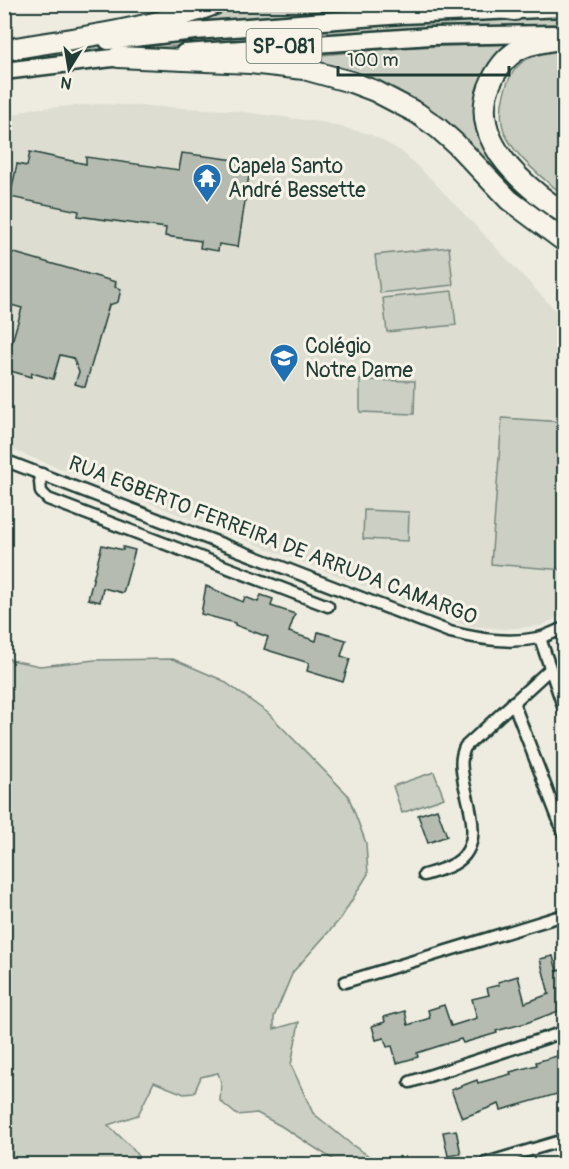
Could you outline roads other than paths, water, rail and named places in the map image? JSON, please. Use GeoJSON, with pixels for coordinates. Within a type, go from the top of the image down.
{"type":"FeatureCollection","features":[{"type":"Feature","properties":{"kind":"highway"},"geometry":{"type":"LineString","coordinates":[[4,52],[160,22],[215,4]]}},
{"type":"Feature","properties":{"kind":"highway"},"geometry":{"type":"LineString","coordinates":[[476,4],[515,10]]}},
{"type":"Feature","properties":{"kind":"highway"},"geometry":{"type":"LineString","coordinates":[[564,38],[524,47],[500,66],[491,82],[486,98],[485,120],[490,138],[513,171],[545,200],[564,213]]}},
{"type":"Feature","properties":{"kind":"highway"},"geometry":{"type":"LineString","coordinates":[[118,57],[250,63],[304,69],[375,91],[417,113],[438,128],[509,200],[564,242]]}},
{"type":"Feature","properties":{"kind":"main road","name":"SP-081"},"geometry":{"type":"LineString","coordinates":[[4,52],[273,24],[402,15],[564,8]]}},
{"type":"Feature","properties":{"kind":"main road","name":"SP-081"},"geometry":{"type":"LineString","coordinates":[[4,71],[118,57],[431,36],[564,33]]}},
{"type":"Feature","properties":{"kind":"street","name":"RUA EGBERTO FERREIRA DE ARRUDA CAMARGO"},"geometry":{"type":"LineString","coordinates":[[4,460],[450,632],[485,640],[516,641],[540,638],[564,627]]}},
{"type":"Feature","properties":{"kind":"street"},"geometry":{"type":"LineString","coordinates":[[42,474],[41,492],[48,499],[328,606]]}},
{"type":"Feature","properties":{"kind":"street"},"geometry":{"type":"LineString","coordinates":[[540,638],[564,705]]}},
{"type":"Feature","properties":{"kind":"street"},"geometry":{"type":"LineString","coordinates":[[424,875],[453,865],[460,860],[470,845],[473,828],[461,768],[462,753],[470,741],[550,669]]}},
{"type":"Feature","properties":{"kind":"street"},"geometry":{"type":"LineString","coordinates":[[513,702],[564,834]]}},
{"type":"Feature","properties":{"kind":"street"},"geometry":{"type":"LineString","coordinates":[[345,982],[564,915]]}},
{"type":"Feature","properties":{"kind":"street"},"geometry":{"type":"LineString","coordinates":[[410,1082],[564,1032]]}},
{"type":"Feature","properties":{"kind":"street"},"geometry":{"type":"LineString","coordinates":[[483,1164],[564,1140]]}},
{"type":"Feature","properties":{"kind":"place","name":"Capela Santo André Bessette"},"geometry":{"type":"Point","coordinates":[207,204]}},
{"type":"Feature","properties":{"kind":"place","name":"Colégio Notre Dame"},"geometry":{"type":"Point","coordinates":[284,384]}}]}
